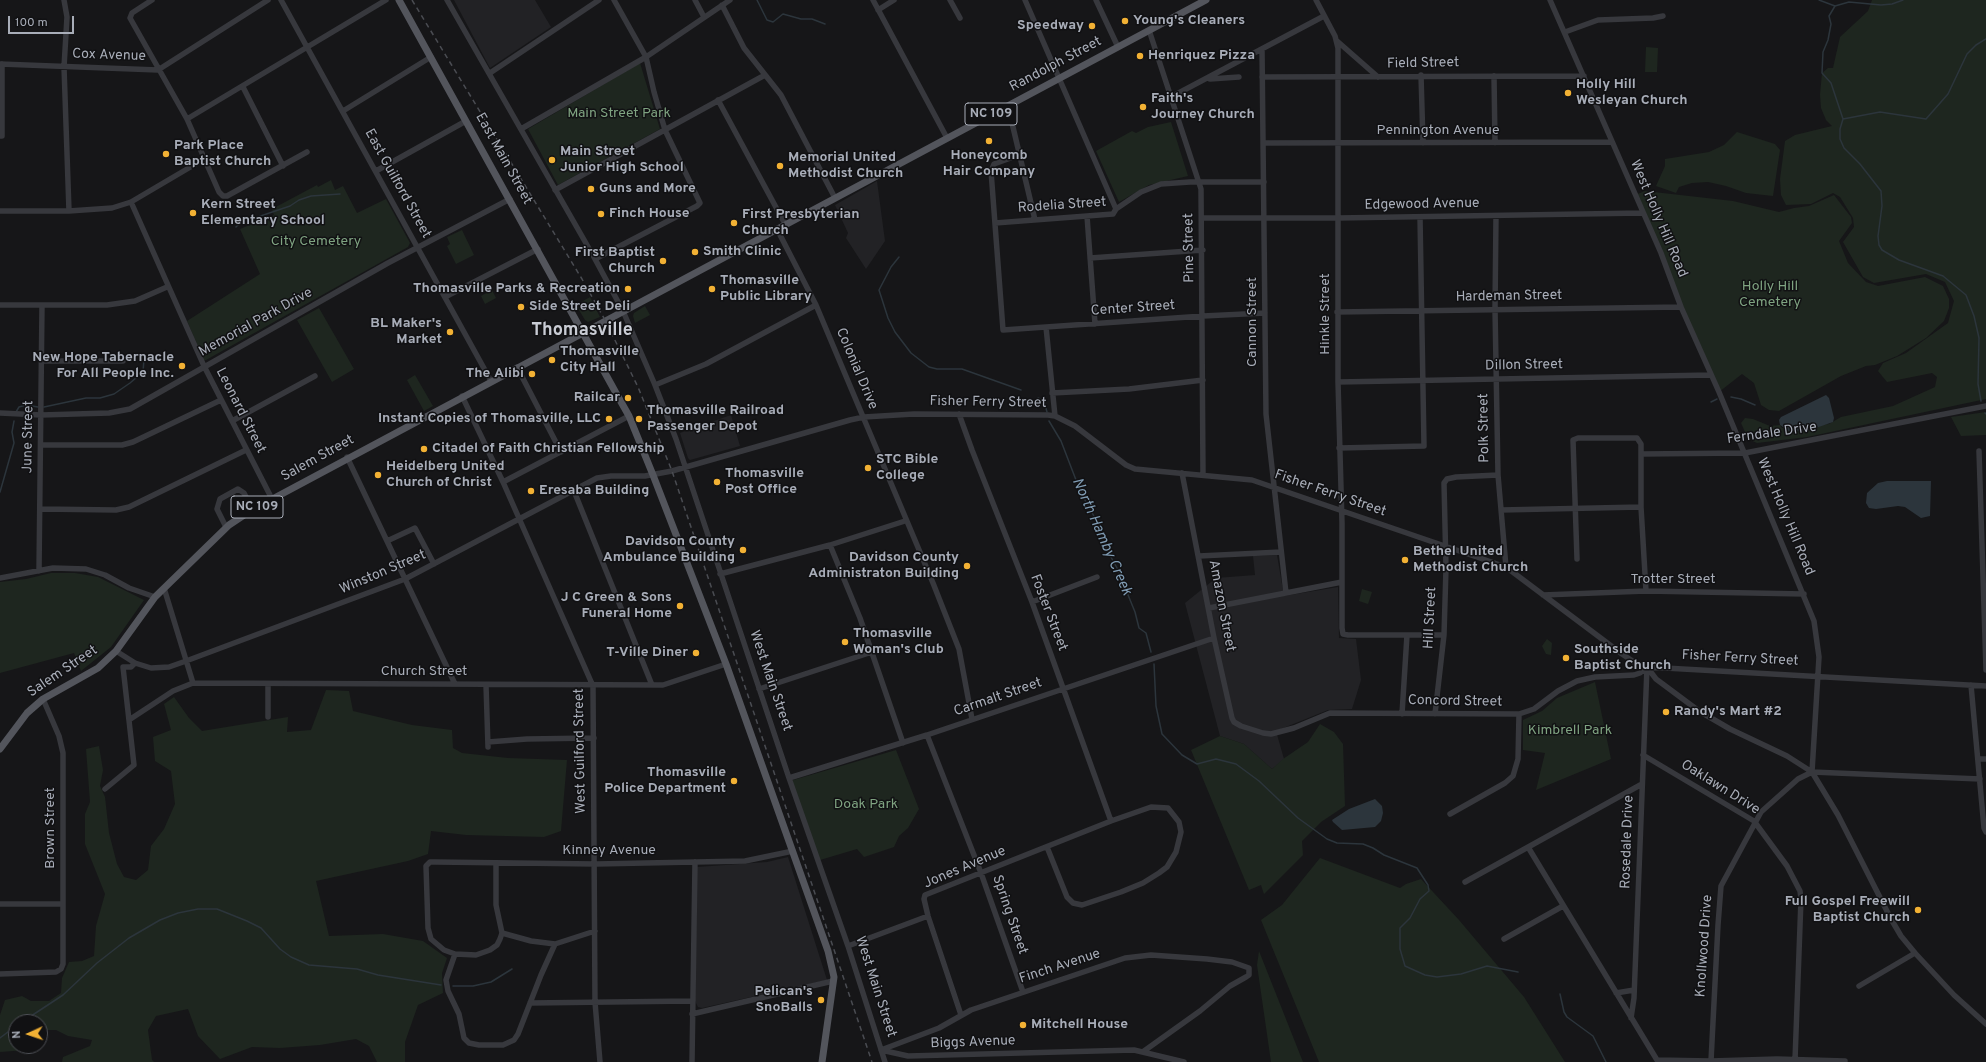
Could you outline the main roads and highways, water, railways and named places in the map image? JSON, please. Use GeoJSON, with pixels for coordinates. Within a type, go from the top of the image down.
{"type":"FeatureCollection","features":[{"type":"Feature","properties":{"kind":"main road","name":"East Main Street"},"geometry":{"type":"LineString","coordinates":[[399,0],[583,332]]}},
{"type":"Feature","properties":{"kind":"main road","name":"Randolph Street"},"geometry":{"type":"LineString","coordinates":[[622,311],[1206,0]]}},
{"type":"Feature","properties":{"kind":"main road","name":"Salem Street"},"geometry":{"type":"LineString","coordinates":[[0,749],[27,713],[43,699],[97,669],[116,651],[155,598],[226,527],[252,509],[347,457],[622,311]]}},
{"type":"Feature","properties":{"kind":"main road"},"geometry":{"type":"LineString","coordinates":[[583,332],[628,416],[653,475],[726,664],[828,951],[834,972],[822,1062]]}},
{"type":"Feature","properties":{"kind":"waterway","name":"North Hamby Creek"},"geometry":{"type":"LineString","coordinates":[[757,0],[767,20],[773,22],[783,14],[801,19],[812,19],[825,24]]}},
{"type":"Feature","properties":{"kind":"waterway"},"geometry":{"type":"LineString","coordinates":[[1819,0],[1835,6]]}},
{"type":"Feature","properties":{"kind":"waterway"},"geometry":{"type":"LineString","coordinates":[[1903,0],[1892,4],[1881,5],[1849,2],[1835,6],[1829,16],[1831,24],[1828,40],[1823,52],[1822,73],[1831,83],[1843,119],[1840,129],[1840,139],[1844,148],[1860,164],[1881,191],[1882,206],[1878,236],[1879,245],[1882,250],[1899,260],[1943,276],[1966,295],[1974,316],[1979,338],[1978,384],[1981,401]]}},
{"type":"Feature","properties":{"kind":"waterway"},"geometry":{"type":"LineString","coordinates":[[1843,119],[1880,112],[1926,119],[1948,94],[1967,54],[1976,45],[1986,39]]}},
{"type":"Feature","properties":{"kind":"waterway"},"geometry":{"type":"LineString","coordinates":[[236,227],[240,223],[290,206],[299,200],[311,196],[340,194]]}},
{"type":"Feature","properties":{"kind":"waterway","name":"North Hamby Creek"},"geometry":{"type":"LineString","coordinates":[[899,257],[891,267],[879,290],[888,318],[895,332],[911,353],[929,367],[937,369],[962,369],[1021,390]]}},
{"type":"Feature","properties":{"kind":"waterway"},"geometry":{"type":"LineString","coordinates":[[44,407],[86,398],[100,398],[114,394],[143,372],[144,359]]}},
{"type":"Feature","properties":{"kind":"waterway"},"geometry":{"type":"LineString","coordinates":[[1731,397],[1741,399],[1755,405]]}},
{"type":"Feature","properties":{"kind":"waterway","name":"North Hamby Creek"},"geometry":{"type":"LineString","coordinates":[[1038,398],[1044,401],[1047,412]]}},
{"type":"Feature","properties":{"kind":"waterway"},"geometry":{"type":"LineString","coordinates":[[1711,402],[1717,399]]}},
{"type":"Feature","properties":{"kind":"waterway"},"geometry":{"type":"LineString","coordinates":[[16,412],[19,407],[26,405],[38,407]]}},
{"type":"Feature","properties":{"kind":"waterway"},"geometry":{"type":"LineString","coordinates":[[0,492],[14,443],[12,432],[14,421]]}},
{"type":"Feature","properties":{"kind":"waterway","name":"North Hamby Creek"},"geometry":{"type":"LineString","coordinates":[[1049,421],[1061,441],[1081,493],[1095,518],[1101,539],[1117,568],[1135,612],[1139,628],[1146,633],[1151,652]]}},
{"type":"Feature","properties":{"kind":"waterway","name":"North Hamby Creek"},"geometry":{"type":"LineString","coordinates":[[1154,664],[1156,706],[1162,734],[1182,755],[1197,764],[1216,759],[1236,764],[1259,781],[1298,818],[1327,839],[1337,843],[1363,844],[1384,855],[1417,868],[1428,885],[1429,891],[1420,899],[1410,918],[1400,928],[1400,949],[1405,966],[1425,975],[1437,977],[1461,974],[1487,966],[1518,972]]}},
{"type":"Feature","properties":{"kind":"waterway"},"geometry":{"type":"LineString","coordinates":[[34,1014],[63,995],[97,963],[129,938],[160,920],[178,913],[198,909],[217,909],[261,928],[280,949],[291,957],[309,965],[357,969],[378,975],[441,985]]}},
{"type":"Feature","properties":{"kind":"waterway"},"geometry":{"type":"LineString","coordinates":[[453,986],[473,986],[491,982],[512,969]]}},
{"type":"Feature","properties":{"kind":"waterway","name":"North Hamby Creek"},"geometry":{"type":"LineString","coordinates":[[1560,994],[1564,1012],[1567,1017],[1593,1036],[1606,1062]]}},
{"type":"Feature","properties":{"kind":"waterway"},"geometry":{"type":"LineString","coordinates":[[0,1038],[8,1032]]}},
{"type":"Feature","properties":{"kind":"railway"},"geometry":{"type":"LineString","coordinates":[[412,0],[582,279],[605,320],[638,387],[672,471],[872,1062]]}},
{"type":"Feature","properties":{"kind":"place","name":"Young's Cleaners"},"geometry":{"type":"Point","coordinates":[1125,21]}},
{"type":"Feature","properties":{"kind":"place","name":"Speedway"},"geometry":{"type":"Point","coordinates":[1092,26]}},
{"type":"Feature","properties":{"kind":"place","name":"Henriquez Pizza"},"geometry":{"type":"Point","coordinates":[1140,56]}},
{"type":"Feature","properties":{"kind":"place","name":"Holly Hill Wesleyan Church"},"geometry":{"type":"Point","coordinates":[1568,93]}},
{"type":"Feature","properties":{"kind":"place","name":"Faith's Journey Church"},"geometry":{"type":"Point","coordinates":[1143,107]}},
{"type":"Feature","properties":{"kind":"place","name":"Honeycomb Hair Company"},"geometry":{"type":"Point","coordinates":[989,141]}},
{"type":"Feature","properties":{"kind":"place","name":"Park Place Baptist Church"},"geometry":{"type":"Point","coordinates":[166,154]}},
{"type":"Feature","properties":{"kind":"place","name":"Main Street Junior High School"},"geometry":{"type":"Point","coordinates":[552,160]}},
{"type":"Feature","properties":{"kind":"place","name":"Memorial United Methodist Church"},"geometry":{"type":"Point","coordinates":[780,166]}},
{"type":"Feature","properties":{"kind":"place","name":"Guns and More"},"geometry":{"type":"Point","coordinates":[591,189]}},
{"type":"Feature","properties":{"kind":"place","name":"Kern Street Elementary School"},"geometry":{"type":"Point","coordinates":[193,213]}},
{"type":"Feature","properties":{"kind":"place","name":"Finch House"},"geometry":{"type":"Point","coordinates":[601,214]}},
{"type":"Feature","properties":{"kind":"place","name":"First Presbyterian Church"},"geometry":{"type":"Point","coordinates":[734,223]}},
{"type":"Feature","properties":{"kind":"place","name":"Smith Clinic"},"geometry":{"type":"Point","coordinates":[695,252]}},
{"type":"Feature","properties":{"kind":"place","name":"First Baptist Church"},"geometry":{"type":"Point","coordinates":[663,261]}},
{"type":"Feature","properties":{"kind":"place","name":"Thomasville Parks & Recreation"},"geometry":{"type":"Point","coordinates":[628,289]}},
{"type":"Feature","properties":{"kind":"place","name":"Thomasville Public Library"},"geometry":{"type":"Point","coordinates":[712,289]}},
{"type":"Feature","properties":{"kind":"place","name":"Side Street Deli"},"geometry":{"type":"Point","coordinates":[521,307]}},
{"type":"Feature","properties":{"kind":"place","name":"BL Maker's Market"},"geometry":{"type":"Point","coordinates":[450,332]}},
{"type":"Feature","properties":{"kind":"place","name":"Thomasville City Hall"},"geometry":{"type":"Point","coordinates":[552,360]}},
{"type":"Feature","properties":{"kind":"place","name":"New Hope Tabernacle For All People Inc."},"geometry":{"type":"Point","coordinates":[182,366]}},
{"type":"Feature","properties":{"kind":"place","name":"The Alibi"},"geometry":{"type":"Point","coordinates":[532,374]}},
{"type":"Feature","properties":{"kind":"place","name":"Railcar"},"geometry":{"type":"Point","coordinates":[628,398]}},
{"type":"Feature","properties":{"kind":"place","name":"Instant Copies of Thomasville, LLC"},"geometry":{"type":"Point","coordinates":[609,419]}},
{"type":"Feature","properties":{"kind":"place","name":"Thomasville Railroad Passenger Depot"},"geometry":{"type":"Point","coordinates":[639,419]}},
{"type":"Feature","properties":{"kind":"place","name":"Citadel of Faith Christian Fellowship"},"geometry":{"type":"Point","coordinates":[424,449]}},
{"type":"Feature","properties":{"kind":"place","name":"STC Bible College"},"geometry":{"type":"Point","coordinates":[868,468]}},
{"type":"Feature","properties":{"kind":"place","name":"Heidelberg United Church of Christ"},"geometry":{"type":"Point","coordinates":[378,475]}},
{"type":"Feature","properties":{"kind":"place","name":"Thomasville Post Office"},"geometry":{"type":"Point","coordinates":[717,482]}},
{"type":"Feature","properties":{"kind":"place","name":"Eresaba Building"},"geometry":{"type":"Point","coordinates":[531,491]}},
{"type":"Feature","properties":{"kind":"place","name":"Davidson County Ambulance Building"},"geometry":{"type":"Point","coordinates":[743,550]}},
{"type":"Feature","properties":{"kind":"place","name":"Bethel United Methodist Church"},"geometry":{"type":"Point","coordinates":[1405,560]}},
{"type":"Feature","properties":{"kind":"place","name":"Davidson County Administraton Building"},"geometry":{"type":"Point","coordinates":[967,566]}},
{"type":"Feature","properties":{"kind":"place","name":"J C Green & Sons Funeral Home"},"geometry":{"type":"Point","coordinates":[680,606]}},
{"type":"Feature","properties":{"kind":"place","name":"Thomasville Woman's Club"},"geometry":{"type":"Point","coordinates":[845,642]}},
{"type":"Feature","properties":{"kind":"place","name":"T-Ville Diner"},"geometry":{"type":"Point","coordinates":[696,653]}},
{"type":"Feature","properties":{"kind":"place","name":"Southside Baptist Church"},"geometry":{"type":"Point","coordinates":[1566,658]}},
{"type":"Feature","properties":{"kind":"place","name":"Randy's Mart #2"},"geometry":{"type":"Point","coordinates":[1666,712]}},
{"type":"Feature","properties":{"kind":"place","name":"Thomasville Police Department"},"geometry":{"type":"Point","coordinates":[734,781]}},
{"type":"Feature","properties":{"kind":"place","name":"Full Gospel Freewill Baptist Church"},"geometry":{"type":"Point","coordinates":[1918,910]}},
{"type":"Feature","properties":{"kind":"place","name":"Pelican's SnoBalls"},"geometry":{"type":"Point","coordinates":[821,1000]}},
{"type":"Feature","properties":{"kind":"place","name":"Mitchell House"},"geometry":{"type":"Point","coordinates":[1023,1025]}},
{"type":"Feature","properties":{"kind":"district","name":"Thomasville"},"geometry":{"type":"Point","coordinates":[582,331]}},
{"type":"Feature","properties":{"kind":"park label","name":"Main Street Park"},"geometry":{"type":"Point","coordinates":[619,114]}},
{"type":"Feature","properties":{"kind":"park label","name":"City Cemetery"},"geometry":{"type":"Point","coordinates":[316,242]}},
{"type":"Feature","properties":{"kind":"park label","name":"Holly Hill Cemetery"},"geometry":{"type":"Point","coordinates":[1770,296]}},
{"type":"Feature","properties":{"kind":"park label","name":"Kimbrell Park"},"geometry":{"type":"Point","coordinates":[1570,731]}},
{"type":"Feature","properties":{"kind":"park label","name":"Doak Park"},"geometry":{"type":"Point","coordinates":[866,805]}}]}
